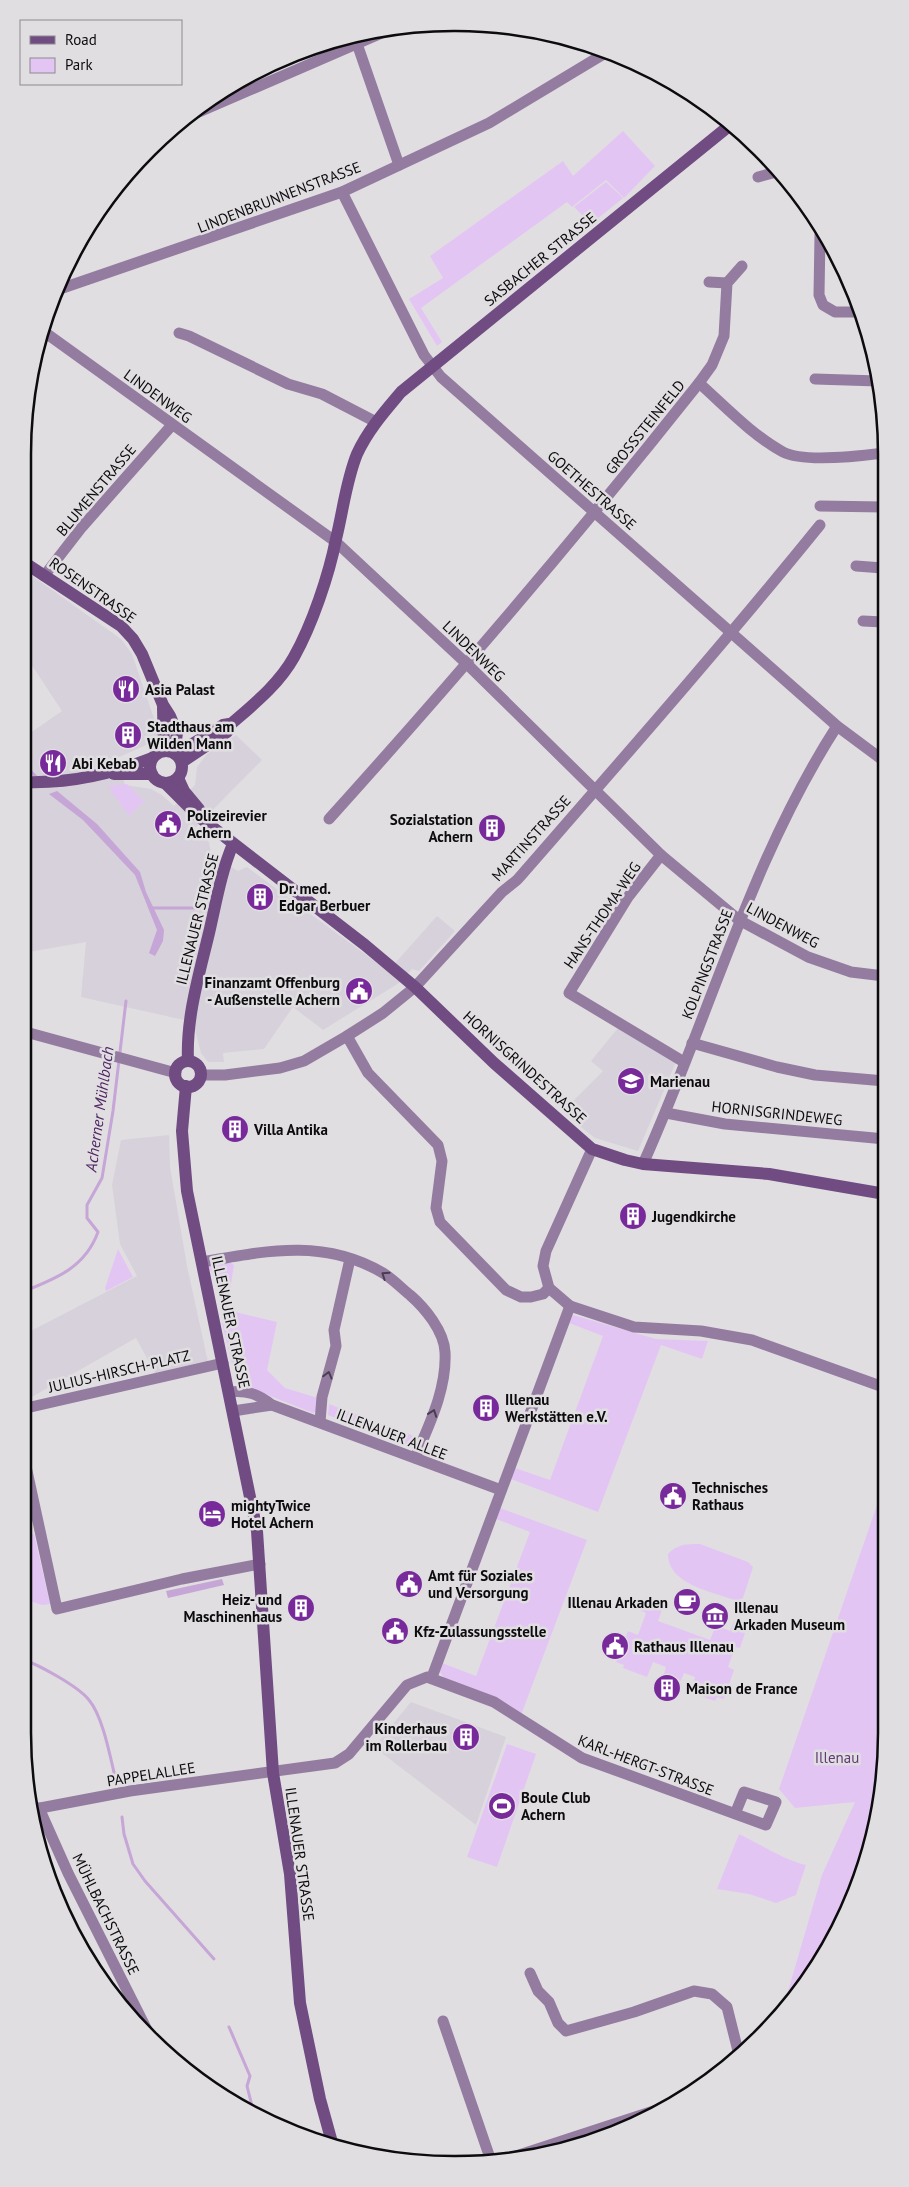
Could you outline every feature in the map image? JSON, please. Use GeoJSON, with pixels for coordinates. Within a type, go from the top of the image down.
{"type":"FeatureCollection","features":[{"type":"Feature","properties":{"kind":"main road","name":"SASBACHER STRASSE"},"geometry":{"type":"LineString","coordinates":[[174,755],[227,732],[231,724],[280,678],[293,659],[313,616],[336,542],[350,475],[358,453],[376,422],[401,392],[725,129]]}},
{"type":"Feature","properties":{"kind":"main road","name":"ROSENSTRASSE"},"geometry":{"type":"LineString","coordinates":[[31,567],[121,626],[133,639],[142,654],[163,706],[177,733]]}},
{"type":"Feature","properties":{"kind":"main road","name":"ROSENSTRASSE"},"geometry":{"type":"LineString","coordinates":[[163,706],[174,755]]}},
{"type":"Feature","properties":{"kind":"main road","name":"SASBACHER STRASSE"},"geometry":{"type":"LineString","coordinates":[[174,755],[223,725],[231,724]]}},
{"type":"Feature","properties":{"kind":"main road"},"geometry":{"type":"LineString","coordinates":[[152,758],[150,768],[152,774],[159,781],[165,783],[178,778],[182,772],[174,755],[177,733],[190,740],[197,741]]}},
{"type":"Feature","properties":{"kind":"main road"},"geometry":{"type":"LineString","coordinates":[[102,774],[152,758],[174,755]]}},
{"type":"Feature","properties":{"kind":"main road"},"geometry":{"type":"LineString","coordinates":[[31,782],[102,774],[152,774]]}},
{"type":"Feature","properties":{"kind":"main road","name":"HORNISGRINDESTRASSE"},"geometry":{"type":"LineString","coordinates":[[178,778],[184,791],[206,821]]}},
{"type":"Feature","properties":{"kind":"main road","name":"HORNISGRINDESTRASSE"},"geometry":{"type":"LineString","coordinates":[[165,783],[176,797],[233,844],[365,945],[415,987],[494,1063],[592,1148],[625,1160],[643,1164],[769,1174],[878,1193]]}},
{"type":"Feature","properties":{"kind":"main road","name":"ILLENAUER STRASSE"},"geometry":{"type":"LineString","coordinates":[[188,1061],[191,1017],[197,978],[217,896],[233,844]]}},
{"type":"Feature","properties":{"kind":"main road"},"geometry":{"type":"LineString","coordinates":[[188,1061],[197,1065],[201,1075],[194,1085],[186,1086],[178,1082],[176,1073],[179,1065],[188,1061]]}},
{"type":"Feature","properties":{"kind":"main road","name":"ILLENAUER STRASSE"},"geometry":{"type":"LineString","coordinates":[[186,1086],[182,1131],[187,1191],[255,1522],[260,1564],[273,1772],[290,1874],[300,2003],[320,2099],[330,2137]]}},
{"type":"Feature","properties":{"kind":"street"},"geometry":{"type":"LineString","coordinates":[[357,43],[399,164]]}},
{"type":"Feature","properties":{"kind":"street"},"geometry":{"type":"LineString","coordinates":[[222,101],[339,48]]}},
{"type":"Feature","properties":{"kind":"street","name":"LINDENBRUNNENSTRASSE"},"geometry":{"type":"LineString","coordinates":[[66,287],[342,192],[489,123],[599,57]]}},
{"type":"Feature","properties":{"kind":"street"},"geometry":{"type":"LineString","coordinates":[[758,177],[772,174]]}},
{"type":"Feature","properties":{"kind":"street","name":"GOETHESTRASSE"},"geometry":{"type":"LineString","coordinates":[[342,192],[424,355],[441,377],[837,726],[878,757]]}},
{"type":"Feature","properties":{"kind":"street"},"geometry":{"type":"LineString","coordinates":[[820,241],[819,294],[823,305],[835,312],[853,312]]}},
{"type":"Feature","properties":{"kind":"street"},"geometry":{"type":"LineString","coordinates":[[710,282],[726,283],[742,266]]}},
{"type":"Feature","properties":{"kind":"street","name":"GROSSSTEINFELD"},"geometry":{"type":"LineString","coordinates":[[329,819],[467,664],[596,514],[699,384],[712,366],[724,336],[726,283]]}},
{"type":"Feature","properties":{"kind":"street"},"geometry":{"type":"LineString","coordinates":[[179,333],[189,336],[288,384],[322,394],[376,422]]}},
{"type":"Feature","properties":{"kind":"street","name":"LINDENWEG"},"geometry":{"type":"LineString","coordinates":[[49,335],[336,542],[467,664],[661,855],[739,920],[808,957],[851,972],[878,975]]}},
{"type":"Feature","properties":{"kind":"street"},"geometry":{"type":"LineString","coordinates":[[815,379],[871,381]]}},
{"type":"Feature","properties":{"kind":"street","name":"GROSSSTEINFELD"},"geometry":{"type":"LineString","coordinates":[[699,384],[752,429],[784,452],[793,455],[845,458],[878,454]]}},
{"type":"Feature","properties":{"kind":"street","name":"BLUMENSTRASSE"},"geometry":{"type":"LineString","coordinates":[[44,576],[136,464],[172,425]]}},
{"type":"Feature","properties":{"kind":"street"},"geometry":{"type":"LineString","coordinates":[[820,506],[878,507]]}},
{"type":"Feature","properties":{"kind":"street","name":"MARTINSTRASSE"},"geometry":{"type":"LineString","coordinates":[[201,1075],[225,1075],[280,1068],[304,1061],[383,1014],[415,987],[502,892],[516,880],[596,790],[732,633],[820,525]]}},
{"type":"Feature","properties":{"kind":"street"},"geometry":{"type":"LineString","coordinates":[[856,566],[878,568]]}},
{"type":"Feature","properties":{"kind":"street"},"geometry":{"type":"LineString","coordinates":[[863,621],[878,622]]}},
{"type":"Feature","properties":{"kind":"street","name":"KOLPINGSTRASSE"},"geometry":{"type":"LineString","coordinates":[[643,1164],[666,1113],[739,920],[788,810],[809,770],[837,726]]}},
{"type":"Feature","properties":{"kind":"street","name":"HANS-THOMA-WEG"},"geometry":{"type":"LineString","coordinates":[[661,855],[628,897],[569,993],[684,1062]]}},
{"type":"Feature","properties":{"kind":"street"},"geometry":{"type":"LineString","coordinates":[[31,1033],[176,1073]]}},
{"type":"Feature","properties":{"kind":"street"},"geometry":{"type":"LineString","coordinates":[[347,1036],[368,1073],[438,1145],[442,1161],[436,1208],[440,1222],[506,1290],[521,1297],[531,1297],[543,1294],[549,1288]]}},
{"type":"Feature","properties":{"kind":"street"},"geometry":{"type":"LineString","coordinates":[[692,1044],[777,1067],[815,1075],[878,1081]]}},
{"type":"Feature","properties":{"kind":"street","name":"HORNISGRINDEWEG"},"geometry":{"type":"LineString","coordinates":[[666,1113],[725,1124],[878,1138]]}},
{"type":"Feature","properties":{"kind":"street"},"geometry":{"type":"LineString","coordinates":[[592,1148],[546,1251],[542,1266],[549,1288],[570,1306],[634,1327],[701,1331],[752,1340],[878,1385]]}},
{"type":"Feature","properties":{"kind":"street"},"geometry":{"type":"LineString","coordinates":[[202,1262],[252,1252],[305,1249],[350,1259],[384,1274],[420,1303],[429,1315],[445,1350],[443,1380],[436,1408],[415,1458]]}},
{"type":"Feature","properties":{"kind":"street"},"geometry":{"type":"LineString","coordinates":[[320,1422],[322,1397],[336,1346],[334,1330],[350,1259]]}},
{"type":"Feature","properties":{"kind":"street"},"geometry":{"type":"LineString","coordinates":[[273,1772],[335,1763],[350,1754],[407,1685],[420,1678],[432,1677],[570,1306]]}},
{"type":"Feature","properties":{"kind":"street","name":"JULIUS-HIRSCH-PLATZ"},"geometry":{"type":"LineString","coordinates":[[31,1406],[223,1363]]}},
{"type":"Feature","properties":{"kind":"street","name":"ILLENAUER ALLEE"},"geometry":{"type":"LineString","coordinates":[[229,1392],[245,1390],[260,1396],[272,1405],[501,1490]]}},
{"type":"Feature","properties":{"kind":"street","name":"ILLENAUER ALLEE"},"geometry":{"type":"LineString","coordinates":[[233,1411],[272,1405]]}},
{"type":"Feature","properties":{"kind":"street"},"geometry":{"type":"LineString","coordinates":[[31,1489],[57,1608],[242,1566],[260,1564]]}},
{"type":"Feature","properties":{"kind":"street","name":"KARL-HERGT-STRASSE"},"geometry":{"type":"LineString","coordinates":[[432,1677],[494,1702],[582,1758],[735,1814]]}},
{"type":"Feature","properties":{"kind":"street","name":"PAPPELALLEE"},"geometry":{"type":"LineString","coordinates":[[38,1809],[130,1792],[273,1772]]}},
{"type":"Feature","properties":{"kind":"street","name":"MÜHLBACHSTRASSE"},"geometry":{"type":"LineString","coordinates":[[39,1812],[140,2016]]}},
{"type":"Feature","properties":{"kind":"street"},"geometry":{"type":"LineString","coordinates":[[530,1973],[538,1991],[549,2002],[558,2023],[566,2030],[634,2012],[694,1991],[712,1994],[727,2007],[737,2048]]}},
{"type":"Feature","properties":{"kind":"street"},"geometry":{"type":"LineString","coordinates":[[443,2021],[489,2154]]}},
{"type":"Feature","properties":{"kind":"street"},"geometry":{"type":"LineString","coordinates":[[560,2142],[612,2125]]}},
{"type":"Feature","properties":{"kind":"shaded area"},"geometry":{"type":"Polygon","coordinates":[[[31,575],[121,639],[132,654],[159,733],[153,742],[117,758],[125,785],[151,789],[162,795],[174,806],[195,785],[197,767],[207,754],[236,735],[262,760],[195,828],[209,842],[211,854],[238,871],[247,867],[388,971],[437,916],[455,931],[419,971],[412,969],[399,983],[323,1030],[293,1007],[264,1049],[223,1053],[224,1062],[208,1062],[201,1053],[193,1022],[81,997],[86,942],[31,952],[31,732],[62,711],[31,664],[31,575]]]}},
{"type":"Feature","properties":{"kind":"shaded area"},"geometry":{"type":"Polygon","coordinates":[[[57,791],[97,824],[140,872],[146,892],[164,930],[163,941],[155,956],[149,953],[157,930],[135,875],[83,820],[49,794],[57,791]]]}},
{"type":"Feature","properties":{"kind":"shaded area","name":"Marienau"},"geometry":{"type":"Polygon","coordinates":[[[618,1028],[676,1062],[638,1151],[595,1138],[562,1112],[603,1071],[591,1061],[618,1028]]]}},
{"type":"Feature","properties":{"kind":"shaded area"},"geometry":{"type":"Polygon","coordinates":[[[169,1135],[170,1167],[187,1266],[208,1362],[156,1375],[136,1338],[31,1397],[31,1331],[137,1276],[120,1244],[112,1185],[121,1140],[169,1135]]]}},
{"type":"Feature","properties":{"kind":"shaded area"},"geometry":{"type":"Polygon","coordinates":[[[222,1579],[224,1585],[168,1598],[166,1591],[222,1579]]]}},
{"type":"Feature","properties":{"kind":"shaded area"},"geometry":{"type":"Polygon","coordinates":[[[411,1702],[506,1737],[476,1825],[374,1747],[411,1702]]]}},
{"type":"Feature","properties":{"kind":"green space"},"geometry":{"type":"Polygon","coordinates":[[[623,131],[655,166],[624,198],[606,180],[572,207],[567,202],[421,308],[442,342],[437,346],[409,299],[443,278],[430,256],[563,161],[573,176],[623,131]]]}},
{"type":"Feature","properties":{"kind":"green space"},"geometry":{"type":"Polygon","coordinates":[[[606,182],[623,198],[591,224],[574,207],[606,182]]]}},
{"type":"Feature","properties":{"kind":"green space"},"geometry":{"type":"Polygon","coordinates":[[[127,784],[144,801],[129,816],[108,786],[127,784]]]}},
{"type":"Feature","properties":{"kind":"green space"},"geometry":{"type":"Polygon","coordinates":[[[118,1249],[133,1277],[106,1291],[105,1288],[118,1249]]]}},
{"type":"Feature","properties":{"kind":"green space"},"geometry":{"type":"Polygon","coordinates":[[[228,1261],[234,1265],[227,1310],[277,1322],[267,1370],[285,1388],[318,1398],[317,1411],[313,1413],[250,1388],[240,1381],[232,1364],[222,1323],[228,1322],[222,1307],[222,1289],[207,1265],[228,1261]]]}},
{"type":"Feature","properties":{"kind":"green space"},"geometry":{"type":"Polygon","coordinates":[[[573,1315],[656,1339],[708,1341],[702,1359],[661,1345],[598,1512],[511,1479],[515,1468],[550,1480],[603,1336],[569,1323],[573,1315]]]}},
{"type":"Feature","properties":{"kind":"green space"},"geometry":{"type":"Polygon","coordinates":[[[329,1404],[422,1439],[414,1448],[328,1415],[329,1404]]]}},
{"type":"Feature","properties":{"kind":"green space","name":"Illenau"},"geometry":{"type":"Polygon","coordinates":[[[878,1502],[878,1732],[877,1760],[870,1815],[855,1869],[834,1920],[806,1968],[787,1993],[822,1875],[855,1802],[795,1808],[779,1789],[878,1502]]]}},
{"type":"Feature","properties":{"kind":"green space"},"geometry":{"type":"Polygon","coordinates":[[[500,1508],[587,1540],[521,1715],[444,1678],[440,1672],[442,1663],[476,1676],[530,1532],[496,1519],[500,1508]]]}},
{"type":"Feature","properties":{"kind":"green space"},"geometry":{"type":"Polygon","coordinates":[[[31,1534],[34,1534],[50,1604],[42,1605],[31,1602],[31,1534]]]}},
{"type":"Feature","properties":{"kind":"green space"},"geometry":{"type":"Polygon","coordinates":[[[700,1544],[748,1562],[753,1567],[743,1598],[737,1601],[694,1586],[676,1573],[670,1565],[668,1554],[682,1545],[700,1544]]]}},
{"type":"Feature","properties":{"kind":"green space"},"geometry":{"type":"Polygon","coordinates":[[[646,1597],[664,1604],[658,1621],[710,1640],[716,1625],[730,1631],[734,1621],[743,1625],[741,1631],[745,1633],[740,1648],[735,1647],[728,1667],[734,1670],[724,1699],[717,1697],[715,1701],[690,1692],[695,1677],[684,1673],[681,1681],[664,1674],[666,1667],[653,1662],[647,1677],[623,1668],[624,1665],[616,1662],[628,1631],[638,1635],[646,1613],[641,1611],[646,1597]]]}},
{"type":"Feature","properties":{"kind":"green space","name":"Boule Club Achern"},"geometry":{"type":"Polygon","coordinates":[[[507,1744],[536,1754],[497,1867],[467,1857],[507,1744]]]}},
{"type":"Feature","properties":{"kind":"green space"},"geometry":{"type":"Polygon","coordinates":[[[739,1834],[780,1855],[806,1865],[796,1895],[776,1903],[749,1894],[717,1889],[739,1834]]]}},
{"type":"Feature","properties":{"kind":"waterway","name":"Acherner Mühlbach"},"geometry":{"type":"LineString","coordinates":[[31,772],[37,778]]}},
{"type":"Feature","properties":{"kind":"waterway"},"geometry":{"type":"LineString","coordinates":[[150,908],[202,908]]}},
{"type":"Feature","properties":{"kind":"waterway","name":"Acherner Mühlbach"},"geometry":{"type":"LineString","coordinates":[[31,1288],[68,1271],[85,1255],[98,1232],[87,1218],[87,1205],[102,1178],[113,1111],[126,1001]]}},
{"type":"Feature","properties":{"kind":"waterway","name":"Acherner Mühlbach"},"geometry":{"type":"LineString","coordinates":[[31,1663],[58,1676],[84,1694],[89,1700],[103,1729],[117,1785]]}},
{"type":"Feature","properties":{"kind":"waterway","name":"Acherner Mühlbach"},"geometry":{"type":"LineString","coordinates":[[122,1817],[124,1834],[133,1864],[145,1881],[214,1959]]}},
{"type":"Feature","properties":{"kind":"waterway","name":"Acherner Mühlbach"},"geometry":{"type":"LineString","coordinates":[[229,2027],[250,2076],[247,2086],[251,2104]]}},
{"type":"Feature","properties":{"kind":"place","name":"Asia Palast"},"geometry":{"type":"Point","coordinates":[126,689]}},
{"type":"Feature","properties":{"kind":"place","name":"Stadthaus am Wilden Mann"},"geometry":{"type":"Point","coordinates":[128,735]}},
{"type":"Feature","properties":{"kind":"place","name":"Abi Kebab"},"geometry":{"type":"Point","coordinates":[53,763]}},
{"type":"Feature","properties":{"kind":"place","name":"Polizeirevier Achern"},"geometry":{"type":"Point","coordinates":[168,824]}},
{"type":"Feature","properties":{"kind":"place","name":"Sozialstation Achern"},"geometry":{"type":"Point","coordinates":[492,828]}},
{"type":"Feature","properties":{"kind":"place","name":"Dr. med. Edgar Berbuer"},"geometry":{"type":"Point","coordinates":[260,897]}},
{"type":"Feature","properties":{"kind":"place","name":"Finanzamt Offenburg - Außenstelle Achern"},"geometry":{"type":"Point","coordinates":[359,991]}},
{"type":"Feature","properties":{"kind":"place","name":"Marienau"},"geometry":{"type":"Point","coordinates":[631,1081]}},
{"type":"Feature","properties":{"kind":"place","name":"Villa Antika"},"geometry":{"type":"Point","coordinates":[235,1129]}},
{"type":"Feature","properties":{"kind":"place","name":"Jugendkirche"},"geometry":{"type":"Point","coordinates":[633,1216]}},
{"type":"Feature","properties":{"kind":"place","name":"Illenau Werkstätten e.V."},"geometry":{"type":"Point","coordinates":[486,1408]}},
{"type":"Feature","properties":{"kind":"place","name":"Technisches Rathaus"},"geometry":{"type":"Point","coordinates":[673,1496]}},
{"type":"Feature","properties":{"kind":"place","name":"mightyTwice Hotel Achern"},"geometry":{"type":"Point","coordinates":[212,1514]}},
{"type":"Feature","properties":{"kind":"place","name":"Amt für Soziales und Versorgung"},"geometry":{"type":"Point","coordinates":[409,1584]}},
{"type":"Feature","properties":{"kind":"place","name":"Illenau Arkaden"},"geometry":{"type":"Point","coordinates":[687,1602]}},
{"type":"Feature","properties":{"kind":"place","name":"Heiz- und Maschinenhaus"},"geometry":{"type":"Point","coordinates":[301,1608]}},
{"type":"Feature","properties":{"kind":"place","name":"Illenau Arkaden Museum"},"geometry":{"type":"Point","coordinates":[715,1616]}},
{"type":"Feature","properties":{"kind":"place","name":"Kfz-Zulassungsstelle"},"geometry":{"type":"Point","coordinates":[395,1631]}},
{"type":"Feature","properties":{"kind":"place","name":"Rathaus Illenau"},"geometry":{"type":"Point","coordinates":[615,1646]}},
{"type":"Feature","properties":{"kind":"place","name":"Maison de France"},"geometry":{"type":"Point","coordinates":[667,1688]}},
{"type":"Feature","properties":{"kind":"place","name":"Kinderhaus im Rollerbau"},"geometry":{"type":"Point","coordinates":[466,1737]}},
{"type":"Feature","properties":{"kind":"place","name":"Boule Club Achern"},"geometry":{"type":"Point","coordinates":[502,1806]}}]}
